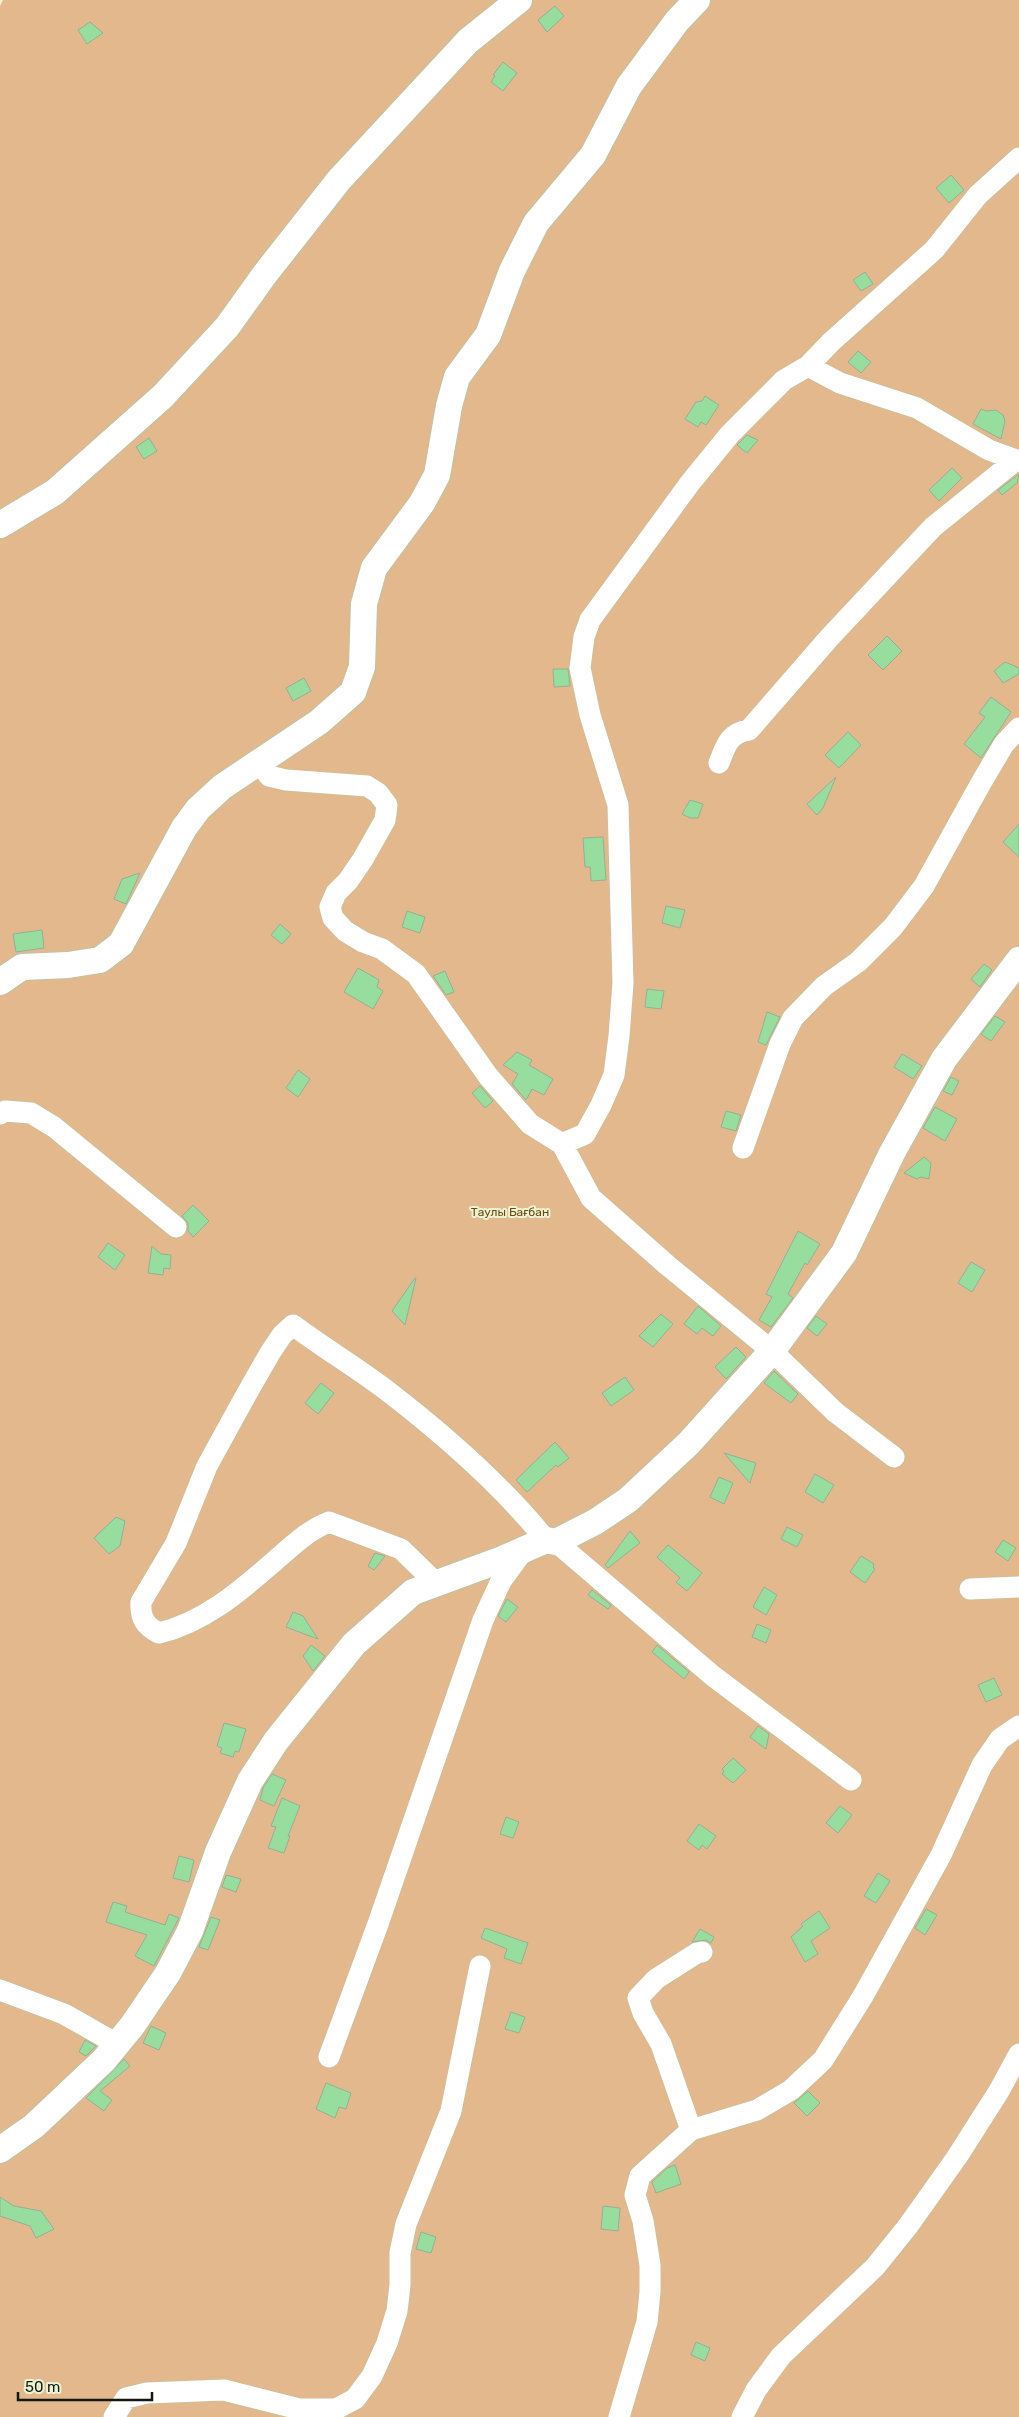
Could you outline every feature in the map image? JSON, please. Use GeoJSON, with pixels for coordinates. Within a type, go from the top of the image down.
{"type":"FeatureCollection","features":[{"type":"Feature","properties":{"kind":"street"},"geometry":{"type":"LineString","coordinates":[[0,525],[55,492],[163,396],[227,327],[265,274],[338,180],[468,41],[519,0]]}},
{"type":"Feature","properties":{"kind":"street"},"geometry":{"type":"LineString","coordinates":[[0,982],[22,967],[68,965],[100,960],[121,944],[184,828],[198,809],[222,787],[320,722],[353,692],[362,667],[364,604],[374,568],[422,503],[436,475],[449,406],[457,377],[488,335],[512,271],[536,223],[593,155],[629,86],[677,21],[697,0]]}},
{"type":"Feature","properties":{"kind":"street"},"geometry":{"type":"LineString","coordinates":[[562,1144],[585,1134],[601,1105],[614,1075],[619,1036],[622,983],[618,805],[590,715],[580,668],[584,637],[590,620],[690,483],[730,434],[784,380],[808,366],[837,336],[934,250],[978,195],[1019,158]]}},
{"type":"Feature","properties":{"kind":"street"},"geometry":{"type":"LineString","coordinates":[[808,366],[840,383],[917,408],[989,450],[1018,460]]}},
{"type":"Feature","properties":{"kind":"street"},"geometry":{"type":"LineString","coordinates":[[719,763],[728,738],[738,732],[749,730],[829,638],[933,527],[1018,460]]}},
{"type":"Feature","properties":{"kind":"street"},"geometry":{"type":"LineString","coordinates":[[743,1148],[780,1044],[793,1018],[824,986],[858,962],[893,927],[924,886],[994,759],[1004,744],[1019,728]]}},
{"type":"Feature","properties":{"kind":"street"},"geometry":{"type":"LineString","coordinates":[[259,762],[269,776],[286,780],[367,786],[378,793],[387,805],[384,820],[363,859],[348,881],[336,893],[330,907],[333,918],[345,931],[363,942],[382,949],[416,974],[488,1076],[530,1124],[562,1144],[591,1198],[666,1265],[772,1351],[835,1412],[894,1457]]}},
{"type":"Feature","properties":{"kind":"street"},"geometry":{"type":"LineString","coordinates":[[0,2150],[34,2126],[104,2060],[132,2026],[168,1974],[190,1931],[218,1852],[250,1781],[276,1740],[354,1644],[413,1592],[595,1522],[628,1500],[689,1443],[772,1351],[844,1252],[892,1153],[944,1059],[1019,960]]}},
{"type":"Feature","properties":{"kind":"street"},"geometry":{"type":"LineString","coordinates":[[0,1114],[5,1111],[31,1113],[54,1127],[176,1227]]}},
{"type":"Feature","properties":{"kind":"street"},"geometry":{"type":"LineString","coordinates":[[436,1583],[401,1550],[329,1522],[309,1532],[249,1584],[184,1626],[159,1633],[148,1627],[140,1613],[141,1602],[176,1543],[207,1466],[270,1353],[282,1335],[293,1325],[348,1362],[425,1422],[478,1469],[543,1543],[713,1676],[851,1780]]}},
{"type":"Feature","properties":{"kind":"street"},"geometry":{"type":"LineString","coordinates":[[329,2057],[378,1924],[483,1620],[501,1581],[543,1543]]}},
{"type":"Feature","properties":{"kind":"street"},"geometry":{"type":"LineString","coordinates":[[970,1589],[1019,1587]]}},
{"type":"Feature","properties":{"kind":"street"},"geometry":{"type":"LineString","coordinates":[[619,2417],[647,2322],[650,2299],[650,2265],[643,2221],[635,2195],[640,2176],[691,2130],[757,2110],[791,2090],[823,2060],[863,1996],[937,1863],[982,1765],[1000,1739],[1019,1726]]}},
{"type":"Feature","properties":{"kind":"street"},"geometry":{"type":"LineString","coordinates":[[691,2130],[661,2044],[643,2013],[638,1998],[656,1979],[697,1953],[702,1952]]}},
{"type":"Feature","properties":{"kind":"street"},"geometry":{"type":"LineString","coordinates":[[114,2417],[126,2398],[147,2393],[224,2390],[299,2409],[336,2409],[355,2399],[375,2368],[387,2343],[397,2311],[400,2253],[406,2224],[451,2111],[480,1966]]}},
{"type":"Feature","properties":{"kind":"street"},"geometry":{"type":"LineString","coordinates":[[0,1990],[64,2014],[117,2044]]}},
{"type":"Feature","properties":{"kind":"street"},"geometry":{"type":"LineString","coordinates":[[742,2417],[756,2390],[781,2356],[875,2267],[908,2226],[957,2157],[1000,2090],[1019,2054]]}},
{"type":"Feature","properties":{"kind":"green space","name":"Таулы Бағбан"},"geometry":{"type":"Polygon","coordinates":[[[3,0],[1019,0],[1019,2417],[0,2417],[0,6],[3,0]]]}},
{"type":"Feature","properties":{"kind":"building"},"geometry":{"type":"Polygon","coordinates":[[[555,6],[564,16],[547,32],[538,20],[555,6]]]}},
{"type":"Feature","properties":{"kind":"building"},"geometry":{"type":"Polygon","coordinates":[[[90,22],[103,33],[87,44],[78,30],[90,22]]]}},
{"type":"Feature","properties":{"kind":"building"},"geometry":{"type":"Polygon","coordinates":[[[503,62],[517,73],[503,91],[491,82],[495,76],[493,75],[503,62]]]}},
{"type":"Feature","properties":{"kind":"building"},"geometry":{"type":"Polygon","coordinates":[[[951,175],[964,190],[949,203],[936,188],[951,175]]]}},
{"type":"Feature","properties":{"kind":"building"},"geometry":{"type":"Polygon","coordinates":[[[865,272],[873,284],[861,291],[853,280],[865,272]]]}},
{"type":"Feature","properties":{"kind":"building"},"geometry":{"type":"Polygon","coordinates":[[[858,351],[871,362],[861,373],[848,362],[858,351]]]}},
{"type":"Feature","properties":{"kind":"building"},"geometry":{"type":"Polygon","coordinates":[[[705,396],[719,405],[706,425],[701,422],[698,427],[685,419],[696,402],[702,401],[705,396]]]}},
{"type":"Feature","properties":{"kind":"building"},"geometry":{"type":"Polygon","coordinates":[[[981,409],[986,411],[996,410],[1003,415],[1005,421],[1001,439],[973,424],[981,409]]]}},
{"type":"Feature","properties":{"kind":"building"},"geometry":{"type":"Polygon","coordinates":[[[747,435],[758,440],[747,453],[737,445],[747,435]]]}},
{"type":"Feature","properties":{"kind":"building"},"geometry":{"type":"Polygon","coordinates":[[[149,438],[157,451],[144,459],[136,447],[149,438]]]}},
{"type":"Feature","properties":{"kind":"building"},"geometry":{"type":"Polygon","coordinates":[[[952,468],[962,478],[939,501],[929,490],[952,468]]]}},
{"type":"Feature","properties":{"kind":"building"},"geometry":{"type":"Polygon","coordinates":[[[1019,474],[1017,483],[1002,495],[998,490],[1019,474]]]}},
{"type":"Feature","properties":{"kind":"building"},"geometry":{"type":"Polygon","coordinates":[[[887,636],[902,651],[883,670],[868,655],[887,636]]]}},
{"type":"Feature","properties":{"kind":"building"},"geometry":{"type":"Polygon","coordinates":[[[1005,662],[1019,668],[1019,674],[1003,683],[994,671],[1005,662]]]}},
{"type":"Feature","properties":{"kind":"building"},"geometry":{"type":"Polygon","coordinates":[[[553,669],[568,669],[570,686],[554,687],[553,669]]]}},
{"type":"Feature","properties":{"kind":"building"},"geometry":{"type":"Polygon","coordinates":[[[304,678],[311,691],[293,701],[286,688],[304,678]]]}},
{"type":"Feature","properties":{"kind":"building"},"geometry":{"type":"Polygon","coordinates":[[[991,697],[1011,712],[981,758],[964,744],[985,717],[979,713],[991,697]]]}},
{"type":"Feature","properties":{"kind":"building"},"geometry":{"type":"Polygon","coordinates":[[[848,732],[861,745],[839,768],[825,755],[848,732]]]}},
{"type":"Feature","properties":{"kind":"building"},"geometry":{"type":"Polygon","coordinates":[[[836,777],[823,808],[817,815],[807,804],[836,777]]]}},
{"type":"Feature","properties":{"kind":"building"},"geometry":{"type":"Polygon","coordinates":[[[690,800],[703,804],[698,818],[690,818],[682,814],[690,800]]]}},
{"type":"Feature","properties":{"kind":"building"},"geometry":{"type":"Polygon","coordinates":[[[1019,824],[1019,857],[1003,842],[1019,824]]]}},
{"type":"Feature","properties":{"kind":"building"},"geometry":{"type":"Polygon","coordinates":[[[603,837],[606,880],[591,881],[590,867],[585,867],[583,838],[603,837]]]}},
{"type":"Feature","properties":{"kind":"building"},"geometry":{"type":"Polygon","coordinates":[[[140,873],[126,904],[114,899],[122,879],[140,873]]]}},
{"type":"Feature","properties":{"kind":"building"},"geometry":{"type":"Polygon","coordinates":[[[666,906],[685,910],[680,928],[662,923],[666,906]]]}},
{"type":"Feature","properties":{"kind":"building"},"geometry":{"type":"Polygon","coordinates":[[[407,911],[425,917],[420,933],[402,927],[407,911]]]}},
{"type":"Feature","properties":{"kind":"building"},"geometry":{"type":"Polygon","coordinates":[[[280,924],[291,934],[282,944],[271,935],[280,924]]]}},
{"type":"Feature","properties":{"kind":"building"},"geometry":{"type":"Polygon","coordinates":[[[42,930],[44,948],[16,952],[13,934],[42,930]]]}},
{"type":"Feature","properties":{"kind":"building"},"geometry":{"type":"Polygon","coordinates":[[[984,964],[992,970],[980,987],[971,979],[984,964]]]}},
{"type":"Feature","properties":{"kind":"building"},"geometry":{"type":"Polygon","coordinates":[[[358,968],[379,980],[377,987],[383,991],[373,1009],[344,992],[358,968]]]}},
{"type":"Feature","properties":{"kind":"building"},"geometry":{"type":"Polygon","coordinates":[[[445,971],[454,992],[446,995],[433,976],[445,971]]]}},
{"type":"Feature","properties":{"kind":"building"},"geometry":{"type":"Polygon","coordinates":[[[647,989],[664,991],[661,1009],[645,1007],[647,989]]]}},
{"type":"Feature","properties":{"kind":"building"},"geometry":{"type":"Polygon","coordinates":[[[767,1012],[780,1017],[766,1045],[758,1042],[767,1012]]]}},
{"type":"Feature","properties":{"kind":"building"},"geometry":{"type":"Polygon","coordinates":[[[995,1016],[1005,1022],[991,1041],[981,1034],[995,1016]]]}},
{"type":"Feature","properties":{"kind":"building"},"geometry":{"type":"Polygon","coordinates":[[[517,1052],[532,1060],[529,1065],[553,1079],[544,1095],[532,1089],[526,1100],[512,1084],[518,1074],[503,1065],[517,1052]]]}},
{"type":"Feature","properties":{"kind":"building"},"geometry":{"type":"Polygon","coordinates":[[[902,1054],[922,1066],[913,1079],[894,1067],[902,1054]]]}},
{"type":"Feature","properties":{"kind":"building"},"geometry":{"type":"Polygon","coordinates":[[[298,1070],[310,1079],[298,1097],[286,1088],[298,1070]]]}},
{"type":"Feature","properties":{"kind":"building"},"geometry":{"type":"Polygon","coordinates":[[[951,1077],[959,1081],[952,1095],[943,1091],[951,1077]]]}},
{"type":"Feature","properties":{"kind":"building"},"geometry":{"type":"Polygon","coordinates":[[[480,1086],[493,1101],[485,1108],[472,1093],[480,1086]]]}},
{"type":"Feature","properties":{"kind":"building"},"geometry":{"type":"Polygon","coordinates":[[[935,1107],[957,1119],[945,1141],[923,1128],[935,1107]]]}},
{"type":"Feature","properties":{"kind":"building"},"geometry":{"type":"Polygon","coordinates":[[[726,1111],[741,1115],[736,1131],[721,1127],[726,1111]]]}},
{"type":"Feature","properties":{"kind":"building"},"geometry":{"type":"Polygon","coordinates":[[[924,1157],[931,1163],[929,1179],[921,1177],[917,1179],[904,1173],[924,1157]]]}},
{"type":"Feature","properties":{"kind":"building"},"geometry":{"type":"Polygon","coordinates":[[[193,1205],[209,1221],[193,1237],[188,1231],[188,1223],[182,1216],[193,1205]]]}},
{"type":"Feature","properties":{"kind":"building"},"geometry":{"type":"Polygon","coordinates":[[[798,1231],[820,1244],[807,1265],[805,1263],[788,1294],[793,1298],[771,1327],[759,1320],[772,1297],[766,1294],[798,1231]]]}},
{"type":"Feature","properties":{"kind":"building"},"geometry":{"type":"Polygon","coordinates":[[[108,1243],[125,1255],[115,1270],[98,1257],[108,1243]]]}},
{"type":"Feature","properties":{"kind":"building"},"geometry":{"type":"Polygon","coordinates":[[[152,1246],[161,1254],[171,1255],[170,1269],[164,1268],[163,1275],[148,1273],[152,1246]]]}},
{"type":"Feature","properties":{"kind":"building"},"geometry":{"type":"Polygon","coordinates":[[[971,1262],[985,1270],[972,1292],[958,1283],[971,1262]]]}},
{"type":"Feature","properties":{"kind":"building"},"geometry":{"type":"Polygon","coordinates":[[[416,1278],[405,1325],[392,1311],[416,1278]]]}},
{"type":"Feature","properties":{"kind":"building"},"geometry":{"type":"Polygon","coordinates":[[[698,1306],[721,1326],[713,1336],[702,1328],[697,1334],[684,1324],[698,1306]]]}},
{"type":"Feature","properties":{"kind":"building"},"geometry":{"type":"Polygon","coordinates":[[[661,1314],[673,1324],[653,1347],[639,1336],[661,1314]]]}},
{"type":"Feature","properties":{"kind":"building"},"geometry":{"type":"Polygon","coordinates":[[[816,1316],[827,1324],[817,1336],[807,1328],[816,1316]]]}},
{"type":"Feature","properties":{"kind":"building"},"geometry":{"type":"Polygon","coordinates":[[[736,1347],[746,1357],[726,1379],[715,1367],[736,1347]]]}},
{"type":"Feature","properties":{"kind":"building"},"geometry":{"type":"Polygon","coordinates":[[[774,1371],[798,1394],[791,1403],[764,1383],[774,1371]]]}},
{"type":"Feature","properties":{"kind":"building"},"geometry":{"type":"Polygon","coordinates":[[[625,1377],[634,1390],[611,1406],[602,1393],[625,1377]]]}},
{"type":"Feature","properties":{"kind":"building"},"geometry":{"type":"Polygon","coordinates":[[[321,1383],[334,1393],[318,1414],[305,1403],[321,1383]]]}},
{"type":"Feature","properties":{"kind":"building"},"geometry":{"type":"Polygon","coordinates":[[[555,1442],[569,1458],[558,1467],[556,1465],[527,1492],[516,1480],[555,1442]]]}},
{"type":"Feature","properties":{"kind":"building"},"geometry":{"type":"Polygon","coordinates":[[[724,1453],[756,1463],[750,1483],[724,1453]]]}},
{"type":"Feature","properties":{"kind":"building"},"geometry":{"type":"Polygon","coordinates":[[[815,1474],[834,1485],[823,1503],[805,1492],[815,1474]]]}},
{"type":"Feature","properties":{"kind":"building"},"geometry":{"type":"Polygon","coordinates":[[[719,1477],[733,1483],[724,1504],[710,1497],[719,1477]]]}},
{"type":"Feature","properties":{"kind":"building"},"geometry":{"type":"Polygon","coordinates":[[[116,1517],[125,1521],[120,1546],[109,1554],[94,1538],[116,1517]]]}},
{"type":"Feature","properties":{"kind":"building"},"geometry":{"type":"Polygon","coordinates":[[[787,1527],[803,1535],[797,1547],[781,1539],[787,1527]]]}},
{"type":"Feature","properties":{"kind":"building"},"geometry":{"type":"Polygon","coordinates":[[[630,1531],[640,1543],[608,1568],[605,1565],[630,1531]]]}},
{"type":"Feature","properties":{"kind":"building"},"geometry":{"type":"Polygon","coordinates":[[[1003,1540],[1016,1548],[1008,1561],[995,1552],[1003,1540]]]}},
{"type":"Feature","properties":{"kind":"building"},"geometry":{"type":"Polygon","coordinates":[[[668,1545],[702,1573],[687,1591],[676,1582],[680,1578],[657,1557],[668,1545]]]}},
{"type":"Feature","properties":{"kind":"building"},"geometry":{"type":"Polygon","coordinates":[[[375,1553],[385,1556],[374,1570],[368,1566],[375,1553]]]}},
{"type":"Feature","properties":{"kind":"building"},"geometry":{"type":"Polygon","coordinates":[[[861,1556],[874,1564],[873,1567],[875,1569],[865,1583],[850,1572],[861,1556]]]}},
{"type":"Feature","properties":{"kind":"building"},"geometry":{"type":"Polygon","coordinates":[[[764,1587],[777,1595],[766,1615],[753,1607],[764,1587]]]}},
{"type":"Feature","properties":{"kind":"building"},"geometry":{"type":"Polygon","coordinates":[[[592,1590],[611,1605],[608,1609],[588,1595],[592,1590]]]}},
{"type":"Feature","properties":{"kind":"building"},"geometry":{"type":"Polygon","coordinates":[[[507,1599],[518,1607],[506,1622],[498,1616],[507,1599]]]}},
{"type":"Feature","properties":{"kind":"building"},"geometry":{"type":"Polygon","coordinates":[[[293,1612],[303,1616],[318,1639],[286,1627],[293,1612]]]}},
{"type":"Feature","properties":{"kind":"building"},"geometry":{"type":"Polygon","coordinates":[[[757,1624],[771,1630],[766,1643],[752,1637],[757,1624]]]}},
{"type":"Feature","properties":{"kind":"building"},"geometry":{"type":"Polygon","coordinates":[[[311,1645],[325,1656],[313,1671],[303,1656],[311,1645]]]}},
{"type":"Feature","properties":{"kind":"building"},"geometry":{"type":"Polygon","coordinates":[[[657,1645],[689,1672],[684,1679],[652,1652],[657,1645]]]}},
{"type":"Feature","properties":{"kind":"building"},"geometry":{"type":"Polygon","coordinates":[[[994,1678],[1002,1695],[986,1702],[978,1685],[994,1678]]]}},
{"type":"Feature","properties":{"kind":"building"},"geometry":{"type":"Polygon","coordinates":[[[224,1723],[246,1729],[239,1752],[235,1751],[233,1757],[220,1753],[222,1748],[217,1746],[224,1723]]]}},
{"type":"Feature","properties":{"kind":"building"},"geometry":{"type":"Polygon","coordinates":[[[758,1726],[769,1734],[766,1749],[750,1737],[758,1726]]]}},
{"type":"Feature","properties":{"kind":"building"},"geometry":{"type":"Polygon","coordinates":[[[733,1758],[746,1770],[733,1783],[722,1774],[724,1771],[722,1769],[733,1758]]]}},
{"type":"Feature","properties":{"kind":"building"},"geometry":{"type":"Polygon","coordinates":[[[272,1774],[286,1780],[274,1806],[260,1800],[263,1788],[272,1774]]]}},
{"type":"Feature","properties":{"kind":"building"},"geometry":{"type":"Polygon","coordinates":[[[282,1798],[300,1806],[288,1836],[290,1836],[284,1853],[268,1848],[276,1827],[271,1826],[282,1798]]]}},
{"type":"Feature","properties":{"kind":"building"},"geometry":{"type":"Polygon","coordinates":[[[840,1806],[852,1815],[838,1833],[826,1823],[840,1806]]]}},
{"type":"Feature","properties":{"kind":"building"},"geometry":{"type":"Polygon","coordinates":[[[506,1817],[519,1822],[513,1838],[500,1834],[506,1817]]]}},
{"type":"Feature","properties":{"kind":"building"},"geometry":{"type":"Polygon","coordinates":[[[699,1824],[716,1836],[707,1849],[702,1845],[699,1850],[687,1841],[699,1824]]]}},
{"type":"Feature","properties":{"kind":"building"},"geometry":{"type":"Polygon","coordinates":[[[179,1856],[194,1860],[189,1882],[173,1878],[179,1856]]]}},
{"type":"Feature","properties":{"kind":"building"},"geometry":{"type":"Polygon","coordinates":[[[878,1873],[890,1881],[876,1903],[864,1896],[878,1873]]]}},
{"type":"Feature","properties":{"kind":"building"},"geometry":{"type":"Polygon","coordinates":[[[226,1875],[241,1879],[236,1892],[222,1887],[226,1875]]]}},
{"type":"Feature","properties":{"kind":"building"},"geometry":{"type":"Polygon","coordinates":[[[113,1902],[127,1906],[125,1912],[165,1925],[169,1914],[179,1918],[154,1966],[135,1956],[147,1935],[106,1922],[113,1902]]]}},
{"type":"Feature","properties":{"kind":"building"},"geometry":{"type":"Polygon","coordinates":[[[926,1909],[937,1915],[925,1935],[915,1928],[926,1909]]]}},
{"type":"Feature","properties":{"kind":"building"},"geometry":{"type":"Polygon","coordinates":[[[819,1911],[830,1928],[811,1941],[818,1954],[805,1962],[791,1937],[803,1926],[801,1924],[819,1911]]]}},
{"type":"Feature","properties":{"kind":"building"},"geometry":{"type":"Polygon","coordinates":[[[211,1917],[220,1920],[208,1950],[199,1947],[211,1917]]]}},
{"type":"Feature","properties":{"kind":"building"},"geometry":{"type":"Polygon","coordinates":[[[485,1928],[528,1943],[521,1964],[504,1958],[507,1949],[481,1938],[485,1928]]]}},
{"type":"Feature","properties":{"kind":"building"},"geometry":{"type":"Polygon","coordinates":[[[700,1929],[714,1937],[711,1943],[706,1940],[692,1942],[700,1929]]]}},
{"type":"Feature","properties":{"kind":"building"},"geometry":{"type":"Polygon","coordinates":[[[511,2012],[525,2017],[519,2033],[505,2029],[511,2012]]]}},
{"type":"Feature","properties":{"kind":"building"},"geometry":{"type":"Polygon","coordinates":[[[151,2026],[166,2033],[159,2050],[143,2043],[151,2026]]]}},
{"type":"Feature","properties":{"kind":"building"},"geometry":{"type":"Polygon","coordinates":[[[85,2040],[96,2046],[86,2056],[79,2052],[85,2040]]]}},
{"type":"Feature","properties":{"kind":"building"},"geometry":{"type":"Polygon","coordinates":[[[124,2059],[130,2066],[100,2091],[112,2100],[104,2111],[86,2098],[124,2059]]]}},
{"type":"Feature","properties":{"kind":"building"},"geometry":{"type":"Polygon","coordinates":[[[326,2083],[351,2093],[346,2109],[339,2107],[335,2118],[316,2109],[326,2083]]]}},
{"type":"Feature","properties":{"kind":"building"},"geometry":{"type":"Polygon","coordinates":[[[808,2091],[820,2103],[807,2116],[794,2103],[808,2091]]]}},
{"type":"Feature","properties":{"kind":"building"},"geometry":{"type":"Polygon","coordinates":[[[675,2165],[681,2184],[656,2193],[652,2182],[667,2168],[675,2165]]]}},
{"type":"Feature","properties":{"kind":"building"},"geometry":{"type":"Polygon","coordinates":[[[0,2197],[14,2206],[41,2211],[54,2229],[36,2238],[30,2226],[0,2216],[0,2197]]]}},
{"type":"Feature","properties":{"kind":"building"},"geometry":{"type":"Polygon","coordinates":[[[603,2206],[620,2208],[618,2231],[601,2229],[603,2206]]]}},
{"type":"Feature","properties":{"kind":"building"},"geometry":{"type":"Polygon","coordinates":[[[421,2232],[436,2237],[431,2253],[416,2249],[421,2232]]]}},
{"type":"Feature","properties":{"kind":"building"},"geometry":{"type":"Polygon","coordinates":[[[696,2342],[710,2348],[705,2361],[691,2355],[696,2342]]]}}]}
